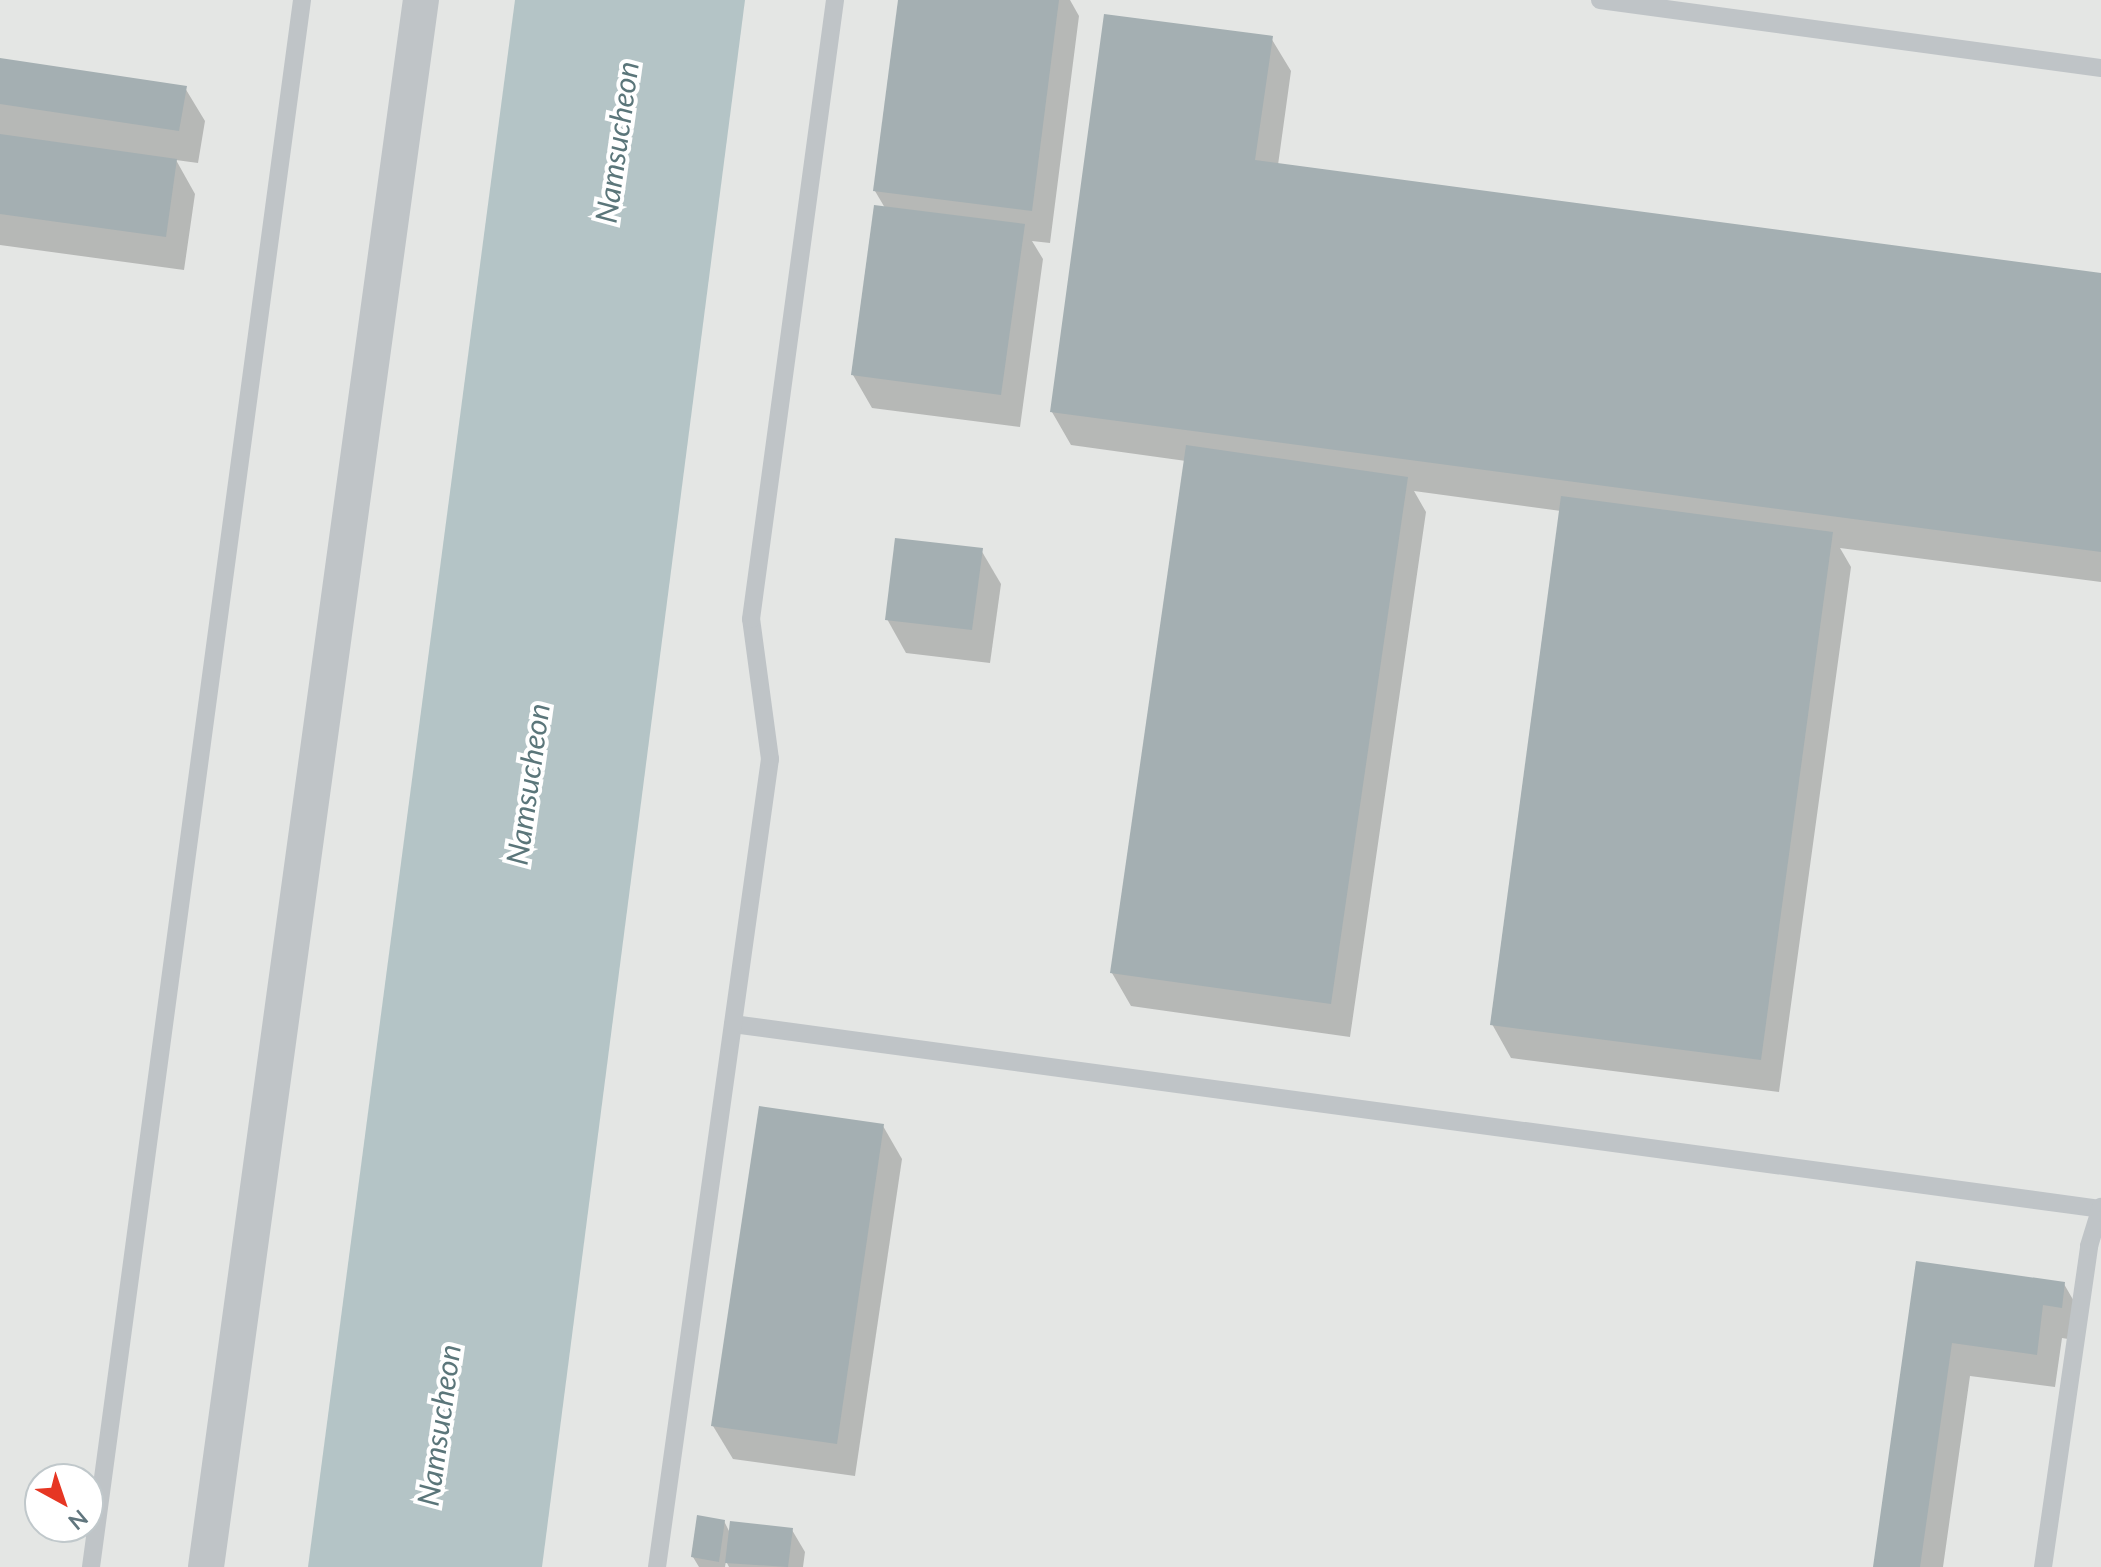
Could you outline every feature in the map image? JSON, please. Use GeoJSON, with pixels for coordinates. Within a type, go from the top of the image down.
{"type":"FeatureCollection","features":[{"type":"Feature","properties":{"kind":"street"},"geometry":{"type":"LineString","coordinates":[[206,1567],[421,0]]}},
{"type":"Feature","properties":{"kind":"lane"},"geometry":{"type":"LineString","coordinates":[[91,1567],[302,0]]}},
{"type":"Feature","properties":{"kind":"lane"},"geometry":{"type":"LineString","coordinates":[[657,1567],[770,759],[751,619],[835,0]]}},
{"type":"Feature","properties":{"kind":"lane"},"geometry":{"type":"LineString","coordinates":[[1600,0],[2101,68]]}},
{"type":"Feature","properties":{"kind":"lane"},"geometry":{"type":"LineString","coordinates":[[733,1024],[2101,1208],[2043,1567]]}},
{"type":"Feature","properties":{"kind":"shaded area"},"geometry":{"type":"Polygon","coordinates":[[[0,0],[2101,0],[2101,1567],[0,1567],[0,0]]]}},
{"type":"Feature","properties":{"kind":"water","name":"Namsucheon"},"geometry":{"type":"Polygon","coordinates":[[[515,0],[745,0],[542,1567],[308,1567],[515,0]]]}},
{"type":"Feature","properties":{"kind":"building"},"geometry":{"type":"Polygon","coordinates":[[[898,0],[1059,0],[1032,211],[873,191],[898,0]]]}},
{"type":"Feature","properties":{"kind":"building"},"geometry":{"type":"Polygon","coordinates":[[[1104,14],[1273,36],[1255,160],[2101,273],[2101,552],[1050,412],[1104,14]]]}},
{"type":"Feature","properties":{"kind":"building"},"geometry":{"type":"Polygon","coordinates":[[[0,58],[187,86],[179,131],[0,104],[0,58]]]}},
{"type":"Feature","properties":{"kind":"building"},"geometry":{"type":"Polygon","coordinates":[[[0,134],[177,159],[166,237],[0,214],[0,134]]]}},
{"type":"Feature","properties":{"kind":"building"},"geometry":{"type":"Polygon","coordinates":[[[874,205],[1025,224],[1001,395],[851,375],[874,205]]]}},
{"type":"Feature","properties":{"kind":"building"},"geometry":{"type":"Polygon","coordinates":[[[1186,445],[1408,477],[1331,1004],[1110,973],[1186,445]]]}},
{"type":"Feature","properties":{"kind":"building"},"geometry":{"type":"Polygon","coordinates":[[[1561,496],[1833,532],[1761,1060],[1490,1025],[1561,496]]]}},
{"type":"Feature","properties":{"kind":"building"},"geometry":{"type":"Polygon","coordinates":[[[895,538],[983,548],[972,630],[885,620],[895,538]]]}},
{"type":"Feature","properties":{"kind":"building"},"geometry":{"type":"Polygon","coordinates":[[[759,1106],[884,1124],[837,1444],[711,1426],[759,1106]]]}},
{"type":"Feature","properties":{"kind":"building"},"geometry":{"type":"Polygon","coordinates":[[[1916,1261],[2065,1282],[2062,1308],[2043,1305],[2037,1355],[1952,1343],[1920,1567],[1873,1567],[1916,1261]]]}},
{"type":"Feature","properties":{"kind":"building"},"geometry":{"type":"Polygon","coordinates":[[[697,1515],[725,1520],[719,1562],[691,1557],[697,1515]]]}},
{"type":"Feature","properties":{"kind":"building"},"geometry":{"type":"Polygon","coordinates":[[[730,1521],[793,1528],[788,1567],[725,1563],[730,1521]]]}}]}
